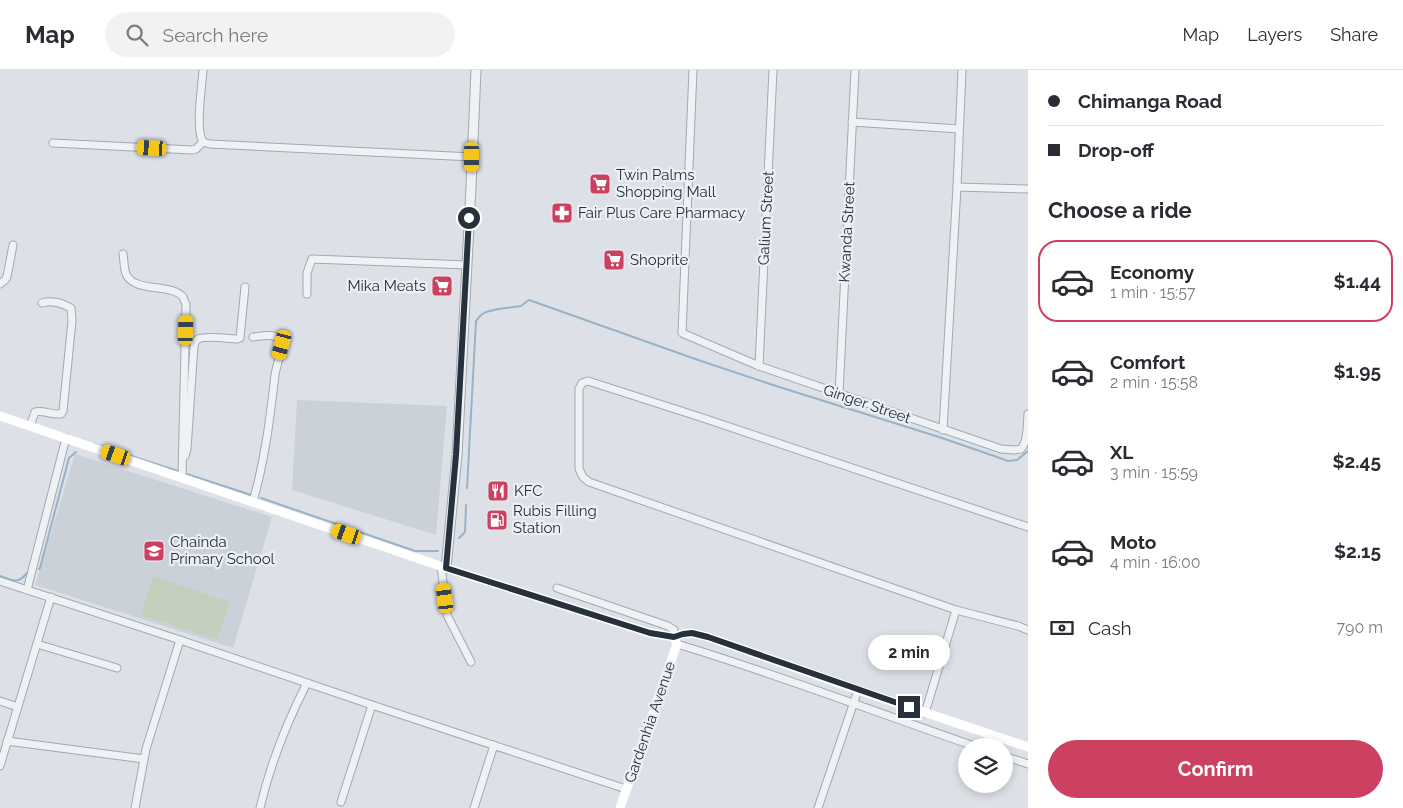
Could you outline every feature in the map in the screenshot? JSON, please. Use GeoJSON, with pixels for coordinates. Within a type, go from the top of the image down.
{"type":"FeatureCollection","features":[{"type":"Feature","properties":{"kind":"main road"},"geometry":{"type":"LineString","coordinates":[[0,416],[444,567],[676,640],[683,634],[692,633],[708,637],[1028,747]]}},
{"type":"Feature","properties":{"kind":"main road","name":"Gardenhia Avenue"},"geometry":{"type":"LineString","coordinates":[[620,808],[676,640]]}},
{"type":"Feature","properties":{"kind":"street"},"geometry":{"type":"LineString","coordinates":[[203,70],[199,126],[199,136],[203,142],[210,144],[472,157]]}},
{"type":"Feature","properties":{"kind":"street"},"geometry":{"type":"LineString","coordinates":[[471,662],[447,615],[444,567],[456,455],[476,70]]}},
{"type":"Feature","properties":{"kind":"street","name":"Ginger Street"},"geometry":{"type":"LineString","coordinates":[[693,70],[682,333],[759,366],[1001,449],[1021,449],[1025,445],[1028,414]]}},
{"type":"Feature","properties":{"kind":"street","name":"Galium Street"},"geometry":{"type":"LineString","coordinates":[[759,366],[773,70]]}},
{"type":"Feature","properties":{"kind":"street","name":"Kwanda Street"},"geometry":{"type":"LineString","coordinates":[[839,394],[855,70]]}},
{"type":"Feature","properties":{"kind":"street"},"geometry":{"type":"LineString","coordinates":[[943,430],[962,70]]}},
{"type":"Feature","properties":{"kind":"street"},"geometry":{"type":"LineString","coordinates":[[852,122],[959,129]]}},
{"type":"Feature","properties":{"kind":"street"},"geometry":{"type":"LineString","coordinates":[[53,143],[192,150],[196,149],[203,142]]}},
{"type":"Feature","properties":{"kind":"street"},"geometry":{"type":"LineString","coordinates":[[957,187],[1028,189]]}},
{"type":"Feature","properties":{"kind":"street"},"geometry":{"type":"LineString","coordinates":[[0,284],[6,280],[14,245]]}},
{"type":"Feature","properties":{"kind":"street"},"geometry":{"type":"LineString","coordinates":[[123,254],[126,274],[131,280],[139,284],[177,293],[183,297],[186,304],[182,477]]}},
{"type":"Feature","properties":{"kind":"street"},"geometry":{"type":"LineString","coordinates":[[307,294],[308,273],[312,259],[467,265]]}},
{"type":"Feature","properties":{"kind":"street"},"geometry":{"type":"LineString","coordinates":[[182,461],[187,449],[195,341],[205,338],[237,340],[240,338],[245,288]]}},
{"type":"Feature","properties":{"kind":"street"},"geometry":{"type":"LineString","coordinates":[[30,426],[35,412],[61,414],[63,411],[72,330],[71,308],[56,301],[42,303]]}},
{"type":"Feature","properties":{"kind":"street"},"geometry":{"type":"LineString","coordinates":[[253,501],[264,459],[277,361],[282,345],[282,340],[273,336],[254,336]]}},
{"type":"Feature","properties":{"kind":"street"},"geometry":{"type":"LineString","coordinates":[[1028,527],[588,381],[582,383],[579,389],[579,469],[589,482],[956,610],[1028,630]]}},
{"type":"Feature","properties":{"kind":"street"},"geometry":{"type":"LineString","coordinates":[[27,590],[66,438]]}},
{"type":"Feature","properties":{"kind":"street"},"geometry":{"type":"LineString","coordinates":[[0,581],[626,790]]}},
{"type":"Feature","properties":{"kind":"street"},"geometry":{"type":"LineString","coordinates":[[557,588],[668,626],[674,630],[676,640],[712,654],[958,740]]}},
{"type":"Feature","properties":{"kind":"street"},"geometry":{"type":"LineString","coordinates":[[0,766],[51,597]]}},
{"type":"Feature","properties":{"kind":"street"},"geometry":{"type":"LineString","coordinates":[[925,713],[956,610]]}},
{"type":"Feature","properties":{"kind":"street"},"geometry":{"type":"LineString","coordinates":[[1018,626],[1028,622]]}},
{"type":"Feature","properties":{"kind":"street"},"geometry":{"type":"LineString","coordinates":[[135,808],[146,749],[180,640]]}},
{"type":"Feature","properties":{"kind":"street"},"geometry":{"type":"LineString","coordinates":[[37,644],[117,668]]}},
{"type":"Feature","properties":{"kind":"street"},"geometry":{"type":"LineString","coordinates":[[260,808],[271,768],[294,709],[307,683]]}},
{"type":"Feature","properties":{"kind":"street"},"geometry":{"type":"LineString","coordinates":[[818,808],[858,690]]}},
{"type":"Feature","properties":{"kind":"street"},"geometry":{"type":"LineString","coordinates":[[0,701],[18,706]]}},
{"type":"Feature","properties":{"kind":"street"},"geometry":{"type":"LineString","coordinates":[[341,802],[372,705]]}},
{"type":"Feature","properties":{"kind":"street"},"geometry":{"type":"LineString","coordinates":[[7,741],[144,759]]}},
{"type":"Feature","properties":{"kind":"street"},"geometry":{"type":"LineString","coordinates":[[474,808],[494,745]]}},
{"type":"Feature","properties":{"kind":"street"},"geometry":{"type":"LineString","coordinates":[[1013,759],[1028,764]]}},
{"type":"Feature","properties":{"kind":"shaded area"},"geometry":{"type":"Polygon","coordinates":[[[297,400],[447,406],[436,535],[292,490],[297,400]]]}},
{"type":"Feature","properties":{"kind":"shaded area","name":"Chainda Primary School"},"geometry":{"type":"Polygon","coordinates":[[[75,454],[272,517],[233,648],[35,585],[75,454]]]}},
{"type":"Feature","properties":{"kind":"green space"},"geometry":{"type":"Polygon","coordinates":[[[153,576],[230,602],[217,640],[141,615],[153,576]]]}},
{"type":"Feature","properties":{"kind":"waterway"},"geometry":{"type":"LineString","coordinates":[[467,488],[476,321],[486,312],[521,306],[529,300],[701,361],[1008,461],[1017,460],[1028,451]]}},
{"type":"Feature","properties":{"kind":"waterway"},"geometry":{"type":"LineString","coordinates":[[94,444],[178,471]]}},
{"type":"Feature","properties":{"kind":"waterway"},"geometry":{"type":"LineString","coordinates":[[39,569],[69,458],[76,452]]}},
{"type":"Feature","properties":{"kind":"waterway"},"geometry":{"type":"LineString","coordinates":[[187,474],[251,495]]}},
{"type":"Feature","properties":{"kind":"waterway"},"geometry":{"type":"LineString","coordinates":[[261,498],[415,551],[438,551]]}},
{"type":"Feature","properties":{"kind":"waterway"},"geometry":{"type":"LineString","coordinates":[[459,538],[465,532],[466,505]]}},
{"type":"Feature","properties":{"kind":"waterway"},"geometry":{"type":"LineString","coordinates":[[0,576],[17,580],[24,577],[27,573]]}},
{"type":"Feature","properties":{"kind":"place","name":"Twin Palms Shopping Mall"},"geometry":{"type":"Point","coordinates":[600,184]}},
{"type":"Feature","properties":{"kind":"place","name":"Fair Plus Care Pharmacy"},"geometry":{"type":"Point","coordinates":[562,213]}},
{"type":"Feature","properties":{"kind":"place","name":"Shoprite"},"geometry":{"type":"Point","coordinates":[614,260]}},
{"type":"Feature","properties":{"kind":"place","name":"Mika Meats"},"geometry":{"type":"Point","coordinates":[442,286]}},
{"type":"Feature","properties":{"kind":"place","name":"KFC"},"geometry":{"type":"Point","coordinates":[498,491]}},
{"type":"Feature","properties":{"kind":"place","name":"Rubis Filling Station"},"geometry":{"type":"Point","coordinates":[497,520]}},
{"type":"Feature","properties":{"kind":"place","name":"Chainda Primary School"},"geometry":{"type":"Point","coordinates":[154,551]}},
{"type":"Feature","properties":{"kind":"route"},"geometry":{"type":"LineString","coordinates":[[469,218],[456,455],[446,568],[650,633],[674,637],[692,633],[708,637],[909,707]]}}]}
